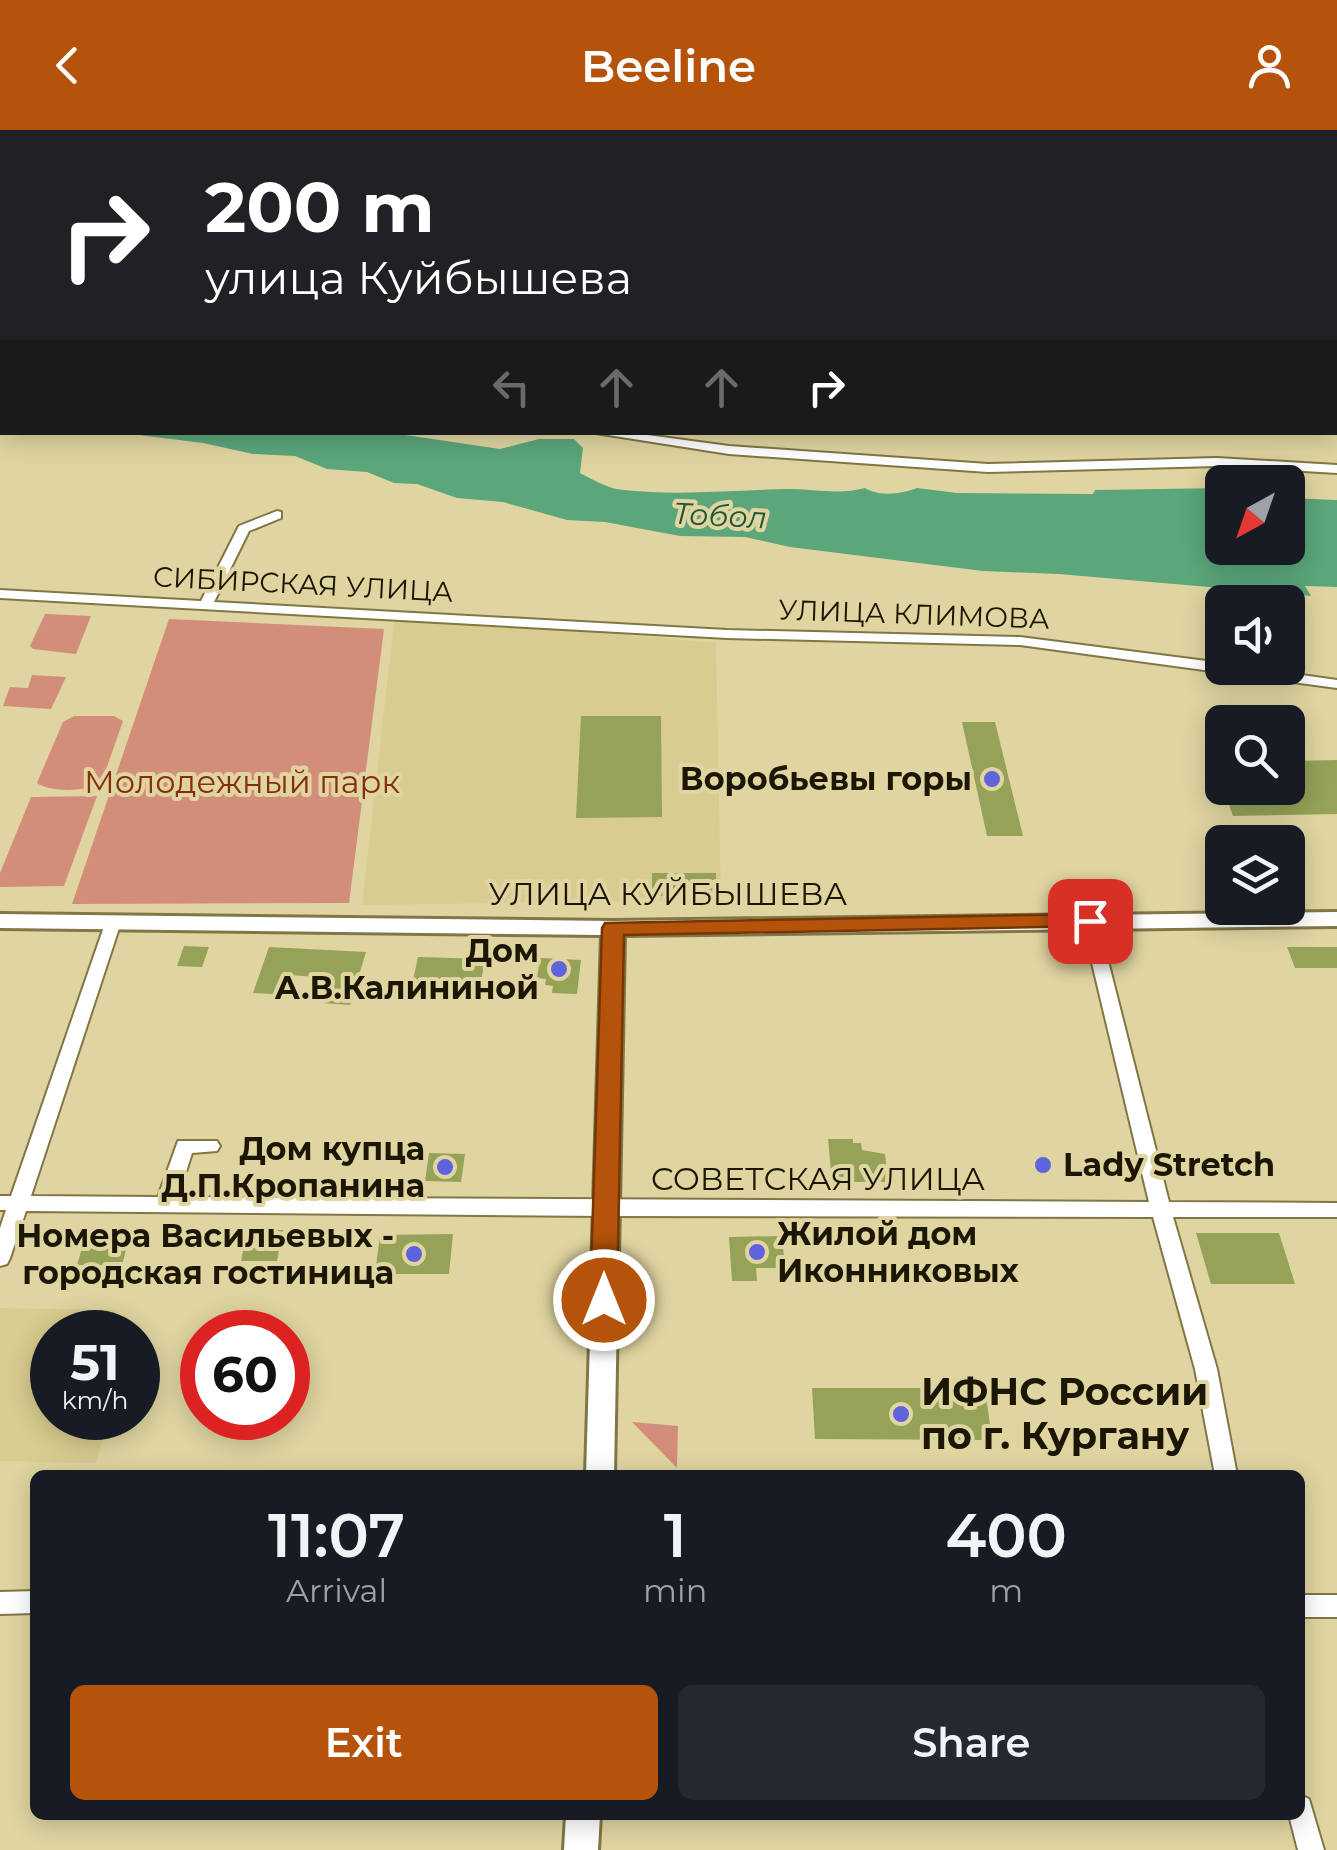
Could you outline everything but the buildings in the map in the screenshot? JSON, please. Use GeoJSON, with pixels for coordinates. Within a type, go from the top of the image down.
{"type":"FeatureCollection","features":[{"type":"Feature","properties":{"kind":"main road","name":"УЛИЦА КУЙБЫШЕВА"},"geometry":{"type":"LineString","coordinates":[[0,921],[613,928],[1337,918]]}},
{"type":"Feature","properties":{"kind":"main road"},"geometry":{"type":"LineString","coordinates":[[600,1470],[613,928]]}},
{"type":"Feature","properties":{"kind":"main road"},"geometry":{"type":"LineString","coordinates":[[581,1850],[583,1820]]}},
{"type":"Feature","properties":{"kind":"street"},"geometry":{"type":"LineString","coordinates":[[614,435],[729,450],[988,468],[1217,462],[1337,469]]}},
{"type":"Feature","properties":{"kind":"street"},"geometry":{"type":"LineString","coordinates":[[207,603],[244,529],[277,515]]}},
{"type":"Feature","properties":{"kind":"street","name":"СИБИРСКАЯ УЛИЦА"},"geometry":{"type":"LineString","coordinates":[[0,594],[603,625]]}},
{"type":"Feature","properties":{"kind":"street","name":"УЛИЦА КЛИМОВА"},"geometry":{"type":"LineString","coordinates":[[603,625],[727,634],[1020,641],[1205,664]]}},
{"type":"Feature","properties":{"kind":"street","name":"УЛИЦА КЛИМОВА"},"geometry":{"type":"LineString","coordinates":[[1305,679],[1337,684]]}},
{"type":"Feature","properties":{"kind":"street"},"geometry":{"type":"LineString","coordinates":[[1090,921],[1206,1369],[1225,1470]]}},
{"type":"Feature","properties":{"kind":"street"},"geometry":{"type":"LineString","coordinates":[[0,1258],[10,1202],[113,922]]}},
{"type":"Feature","properties":{"kind":"street"},"geometry":{"type":"LineString","coordinates":[[166,1204],[185,1146],[210,1146]]}},
{"type":"Feature","properties":{"kind":"street","name":"СОВЕТСКАЯ УЛИЦА"},"geometry":{"type":"LineString","coordinates":[[10,1202],[604,1209],[1337,1210]]}},
{"type":"Feature","properties":{"kind":"street"},"geometry":{"type":"LineString","coordinates":[[0,1603],[30,1602]]}},
{"type":"Feature","properties":{"kind":"street"},"geometry":{"type":"LineString","coordinates":[[1305,1606],[1337,1606]]}},
{"type":"Feature","properties":{"kind":"street"},"geometry":{"type":"LineString","coordinates":[[1303,1820],[1311,1850]]}},
{"type":"Feature","properties":{"kind":"shaded area"},"geometry":{"type":"Polygon","coordinates":[[[395,614],[716,643],[721,900],[362,905],[395,614]]]}},
{"type":"Feature","properties":{"kind":"shaded area"},"geometry":{"type":"Polygon","coordinates":[[[0,1308],[113,1310],[30,1310],[30,1440],[103,1440],[96,1463],[0,1461],[0,1308]]]}},
{"type":"Feature","properties":{"kind":"green space"},"geometry":{"type":"Polygon","coordinates":[[[45,614],[91,616],[76,654],[30,646],[45,614]]]}},
{"type":"Feature","properties":{"kind":"green space","name":"Молодежный парк"},"geometry":{"type":"Polygon","coordinates":[[[169,619],[384,629],[349,903],[72,904],[169,619]]]}},
{"type":"Feature","properties":{"kind":"green space"},"geometry":{"type":"Polygon","coordinates":[[[32,675],[66,677],[51,709],[3,706],[10,687],[28,688],[32,675]]]}},
{"type":"Feature","properties":{"kind":"green space"},"geometry":{"type":"Polygon","coordinates":[[[74,716],[114,716],[123,721],[101,784],[68,790],[43,786],[37,783],[63,722],[74,716]]]}},
{"type":"Feature","properties":{"kind":"green space"},"geometry":{"type":"Polygon","coordinates":[[[97,796],[64,886],[0,887],[0,873],[31,797],[97,796]]]}},
{"type":"Feature","properties":{"kind":"green space"},"geometry":{"type":"Polygon","coordinates":[[[632,1422],[678,1426],[677,1468],[632,1422]]]}},
{"type":"Feature","properties":{"kind":"water","name":"Тобол"},"geometry":{"type":"Polygon","coordinates":[[[139,435],[406,435],[500,449],[539,439],[574,439],[583,448],[580,473],[612,488],[645,492],[865,488],[891,494],[917,488],[957,493],[1093,494],[1095,490],[1205,488],[1205,565],[1305,565],[1305,499],[1337,500],[1337,587],[1205,587],[983,571],[790,547],[745,537],[680,536],[605,522],[567,520],[503,502],[457,498],[417,484],[394,483],[367,472],[327,469],[295,456],[253,454],[139,435]]]}},
{"type":"Feature","properties":{"kind":"place","name":"Воробьевы горы"},"geometry":{"type":"Point","coordinates":[992,779]}},
{"type":"Feature","properties":{"kind":"place","name":"Дом А.В.Калининой"},"geometry":{"type":"Point","coordinates":[559,969]}},
{"type":"Feature","properties":{"kind":"place","name":"Lady Stretch"},"geometry":{"type":"Point","coordinates":[1043,1165]}},
{"type":"Feature","properties":{"kind":"place","name":"Дом купца Д.П.Кропанина"},"geometry":{"type":"Point","coordinates":[445,1167]}},
{"type":"Feature","properties":{"kind":"place","name":"Жилой дом Иконниковых"},"geometry":{"type":"Point","coordinates":[757,1252]}},
{"type":"Feature","properties":{"kind":"place","name":"Номера Васильевых - городская гостиница"},"geometry":{"type":"Point","coordinates":[414,1254]}},
{"type":"Feature","properties":{"kind":"place","name":"ИФНС России по г. Кургану"},"geometry":{"type":"Point","coordinates":[901,1414]}},
{"type":"Feature","properties":{"kind":"route"},"geometry":{"type":"LineString","coordinates":[[604,1300],[613,928],[1090,921]]}}]}
